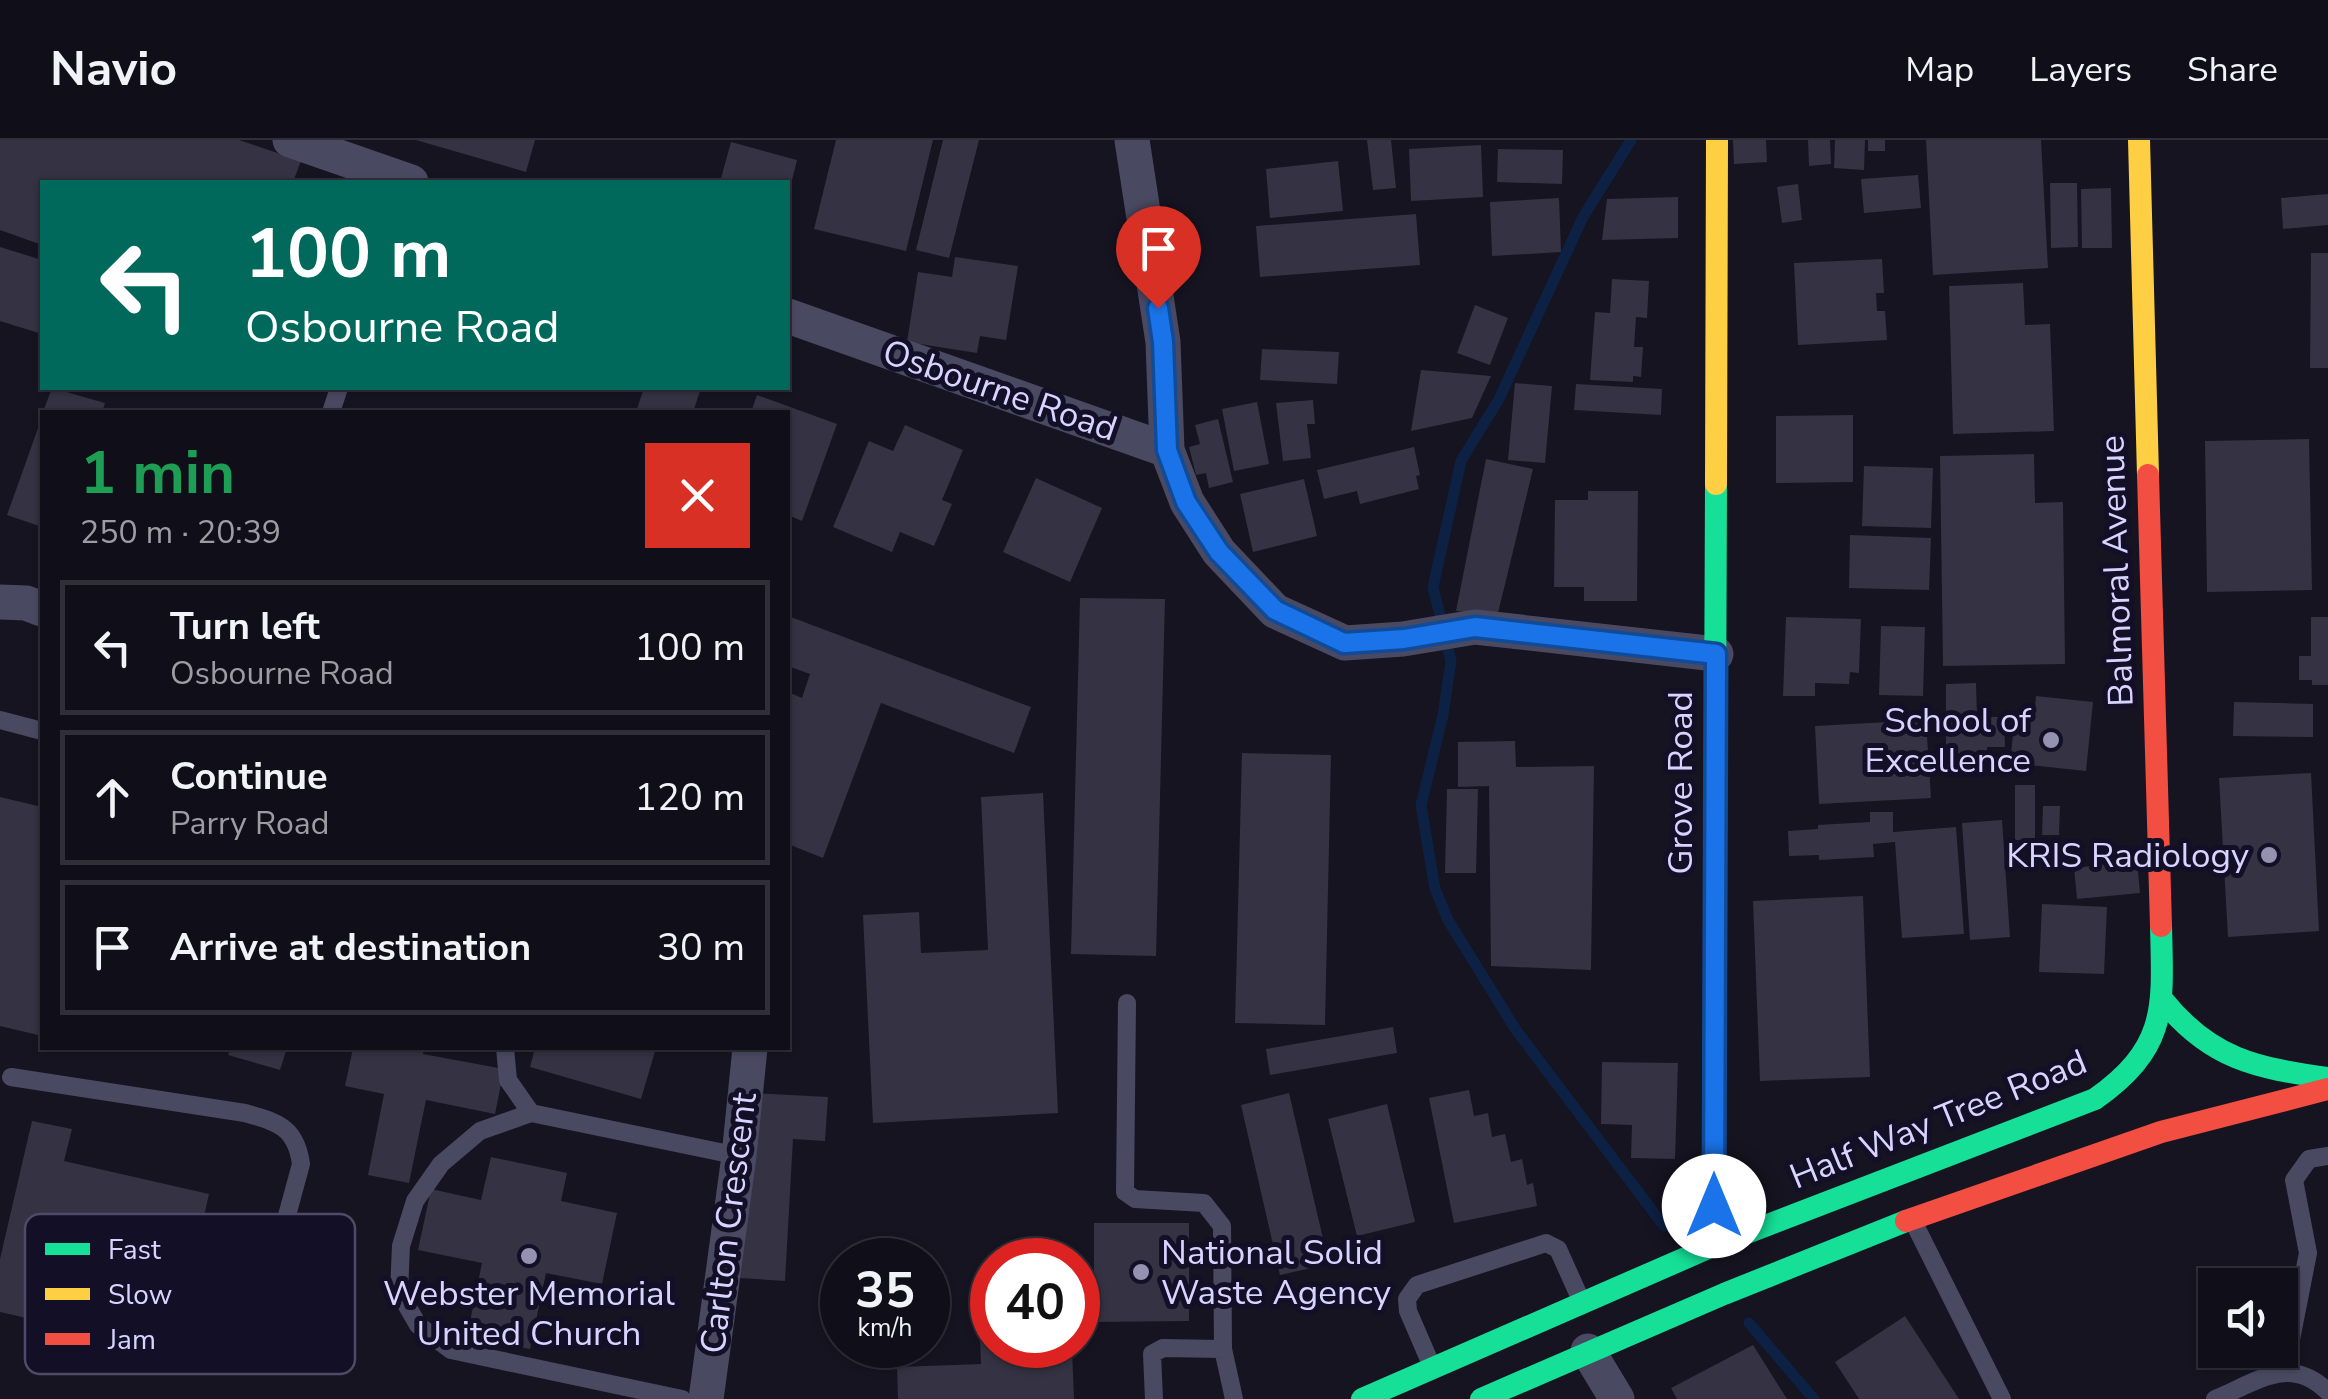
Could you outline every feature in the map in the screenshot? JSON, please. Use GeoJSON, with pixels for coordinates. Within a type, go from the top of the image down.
{"type":"FeatureCollection","features":[{"type":"Feature","properties":{"kind":"main road","name":"Grove Road"},"geometry":{"type":"LineString","coordinates":[[1713,1246],[1717,140]]}},
{"type":"Feature","properties":{"kind":"main road","name":"Balmoral Avenue"},"geometry":{"type":"LineString","coordinates":[[2138,140],[2163,1000]]}},
{"type":"Feature","properties":{"kind":"main road"},"geometry":{"type":"LineString","coordinates":[[2163,1000],[2178,1022],[2221,1055],[2271,1070],[2328,1078]]}},
{"type":"Feature","properties":{"kind":"main road","name":"Half Way Tree Road"},"geometry":{"type":"LineString","coordinates":[[1362,1399],[1713,1246],[2095,1099],[2122,1081],[2141,1059],[2154,1039],[2163,1000]]}},
{"type":"Feature","properties":{"kind":"main road"},"geometry":{"type":"LineString","coordinates":[[1481,1399],[1754,1280],[1911,1218],[2141,1138],[2328,1088]]}},
{"type":"Feature","properties":{"kind":"street"},"geometry":{"type":"LineString","coordinates":[[290,140],[405,180]]}},
{"type":"Feature","properties":{"kind":"street"},"geometry":{"type":"LineString","coordinates":[[1132,140],[1163,342],[1167,450],[1186,502],[1219,552],[1275,610],[1344,643],[1496,628],[1716,654]]}},
{"type":"Feature","properties":{"kind":"street","name":"Osbourne Road"},"geometry":{"type":"LineString","coordinates":[[790,317],[1167,450]]}},
{"type":"Feature","properties":{"kind":"street"},"geometry":{"type":"LineString","coordinates":[[0,602],[26,602],[40,608]]}},
{"type":"Feature","properties":{"kind":"street","name":"Carlton Crescent"},"geometry":{"type":"LineString","coordinates":[[706,1399],[750,1050]]}},
{"type":"Feature","properties":{"kind":"street"},"geometry":{"type":"LineString","coordinates":[[1588,1351],[1617,1399]]}},
{"type":"Feature","properties":{"kind":"lane"},"geometry":{"type":"LineString","coordinates":[[0,720],[40,730]]}},
{"type":"Feature","properties":{"kind":"lane"},"geometry":{"type":"LineString","coordinates":[[1127,1002],[1125,1192],[1135,1199],[1204,1203],[1222,1226],[1223,1349],[1234,1399]]}},
{"type":"Feature","properties":{"kind":"lane"},"geometry":{"type":"LineString","coordinates":[[504,1050],[508,1080],[531,1112]]}},
{"type":"Feature","properties":{"kind":"lane"},"geometry":{"type":"LineString","coordinates":[[11,1076],[245,1113],[281,1124],[299,1148],[301,1164],[287,1214]]}},
{"type":"Feature","properties":{"kind":"lane"},"geometry":{"type":"LineString","coordinates":[[682,1399],[450,1350],[418,1326],[399,1292],[401,1246],[415,1200],[440,1164],[480,1132],[531,1112],[739,1156]]}},
{"type":"Feature","properties":{"kind":"lane"},"geometry":{"type":"LineString","coordinates":[[2285,1370],[2308,1254],[2294,1180],[2309,1159],[2328,1156]]}},
{"type":"Feature","properties":{"kind":"lane"},"geometry":{"type":"LineString","coordinates":[[1911,1218],[2002,1399]]}},
{"type":"Feature","properties":{"kind":"lane"},"geometry":{"type":"LineString","coordinates":[[1433,1369],[1408,1311],[1407,1300],[1416,1286],[1546,1243],[1558,1249],[1582,1303]]}},
{"type":"Feature","properties":{"kind":"lane"},"geometry":{"type":"LineString","coordinates":[[2308,1254],[2328,1252]]}},
{"type":"Feature","properties":{"kind":"lane"},"geometry":{"type":"LineString","coordinates":[[1154,1399],[1152,1354],[1163,1348],[1223,1349]]}},
{"type":"Feature","properties":{"kind":"lane"},"geometry":{"type":"LineString","coordinates":[[2215,1399],[2285,1370],[2314,1378],[2328,1392]]}},
{"type":"Feature","properties":{"kind":"building"},"geometry":{"type":"Polygon","coordinates":[[[0,140],[239,140],[301,161],[294,180],[40,180],[40,244],[0,230],[0,140]]]}},
{"type":"Feature","properties":{"kind":"building"},"geometry":{"type":"Polygon","coordinates":[[[416,140],[535,140],[526,172],[416,140]]]}},
{"type":"Feature","properties":{"kind":"building"},"geometry":{"type":"Polygon","coordinates":[[[836,140],[933,140],[906,251],[814,229],[836,140]]]}},
{"type":"Feature","properties":{"kind":"building"},"geometry":{"type":"Polygon","coordinates":[[[943,140],[979,140],[949,258],[916,250],[943,140]]]}},
{"type":"Feature","properties":{"kind":"building"},"geometry":{"type":"Polygon","coordinates":[[[1367,140],[1391,140],[1396,188],[1373,190],[1367,140]]]}},
{"type":"Feature","properties":{"kind":"building"},"geometry":{"type":"Polygon","coordinates":[[[1733,140],[1766,140],[1767,162],[1734,164],[1733,140]]]}},
{"type":"Feature","properties":{"kind":"building"},"geometry":{"type":"Polygon","coordinates":[[[1808,140],[1830,140],[1831,164],[1809,166],[1808,140]]]}},
{"type":"Feature","properties":{"kind":"building"},"geometry":{"type":"Polygon","coordinates":[[[1835,140],[1865,140],[1864,170],[1834,168],[1835,140]]]}},
{"type":"Feature","properties":{"kind":"building"},"geometry":{"type":"Polygon","coordinates":[[[1868,140],[1885,140],[1885,151],[1868,151],[1868,140]]]}},
{"type":"Feature","properties":{"kind":"building"},"geometry":{"type":"Polygon","coordinates":[[[1926,140],[2041,140],[2048,268],[1933,275],[1926,140]]]}},
{"type":"Feature","properties":{"kind":"building"},"geometry":{"type":"Polygon","coordinates":[[[731,142],[797,160],[790,188],[790,180],[721,180],[731,142]]]}},
{"type":"Feature","properties":{"kind":"building"},"geometry":{"type":"Polygon","coordinates":[[[1481,145],[1483,197],[1411,201],[1409,149],[1481,145]]]}},
{"type":"Feature","properties":{"kind":"building"},"geometry":{"type":"Polygon","coordinates":[[[1498,149],[1563,150],[1562,184],[1497,182],[1498,149]]]}},
{"type":"Feature","properties":{"kind":"building"},"geometry":{"type":"Polygon","coordinates":[[[1338,161],[1343,211],[1270,218],[1266,169],[1338,161]]]}},
{"type":"Feature","properties":{"kind":"building"},"geometry":{"type":"Polygon","coordinates":[[[1918,175],[1921,208],[1864,213],[1861,179],[1918,175]]]}},
{"type":"Feature","properties":{"kind":"building"},"geometry":{"type":"Polygon","coordinates":[[[2050,183],[2077,183],[2078,247],[2051,248],[2050,183]]]}},
{"type":"Feature","properties":{"kind":"building"},"geometry":{"type":"Polygon","coordinates":[[[1798,184],[1802,220],[1782,223],[1777,187],[1798,184]]]}},
{"type":"Feature","properties":{"kind":"building"},"geometry":{"type":"Polygon","coordinates":[[[2111,188],[2112,248],[2082,248],[2081,189],[2111,188]]]}},
{"type":"Feature","properties":{"kind":"building"},"geometry":{"type":"Polygon","coordinates":[[[2328,194],[2328,225],[2283,229],[2281,198],[2328,194]]]}},
{"type":"Feature","properties":{"kind":"building"},"geometry":{"type":"Polygon","coordinates":[[[1678,197],[1678,238],[1602,240],[1607,199],[1678,197]]]}},
{"type":"Feature","properties":{"kind":"building"},"geometry":{"type":"Polygon","coordinates":[[[1559,198],[1561,252],[1492,256],[1490,202],[1559,198]]]}},
{"type":"Feature","properties":{"kind":"building"},"geometry":{"type":"Polygon","coordinates":[[[1416,214],[1420,265],[1260,277],[1256,226],[1416,214]]]}},
{"type":"Feature","properties":{"kind":"building"},"geometry":{"type":"Polygon","coordinates":[[[0,247],[40,259],[40,333],[0,321],[0,247]]]}},
{"type":"Feature","properties":{"kind":"building"},"geometry":{"type":"Polygon","coordinates":[[[2311,253],[2328,253],[2328,368],[2310,368],[2311,253]]]}},
{"type":"Feature","properties":{"kind":"building"},"geometry":{"type":"Polygon","coordinates":[[[955,257],[1018,266],[1006,340],[980,336],[977,353],[907,342],[918,272],[952,277],[955,257]]]}},
{"type":"Feature","properties":{"kind":"building"},"geometry":{"type":"Polygon","coordinates":[[[1882,259],[1884,293],[1876,293],[1877,311],[1885,311],[1887,340],[1798,345],[1794,263],[1882,259]]]}},
{"type":"Feature","properties":{"kind":"building"},"geometry":{"type":"Polygon","coordinates":[[[1612,279],[1649,281],[1647,318],[1636,317],[1634,347],[1643,347],[1641,377],[1633,376],[1633,382],[1590,380],[1595,312],[1610,313],[1612,279]]]}},
{"type":"Feature","properties":{"kind":"building"},"geometry":{"type":"Polygon","coordinates":[[[2023,283],[2025,325],[2050,324],[2054,431],[1953,434],[1949,286],[2023,283]]]}},
{"type":"Feature","properties":{"kind":"building"},"geometry":{"type":"Polygon","coordinates":[[[1475,305],[1508,318],[1490,365],[1457,353],[1475,305]]]}},
{"type":"Feature","properties":{"kind":"building"},"geometry":{"type":"Polygon","coordinates":[[[1262,349],[1339,352],[1337,384],[1260,380],[1262,349]]]}},
{"type":"Feature","properties":{"kind":"building"},"geometry":{"type":"Polygon","coordinates":[[[1421,370],[1491,376],[1472,418],[1411,431],[1421,370]]]}},
{"type":"Feature","properties":{"kind":"building"},"geometry":{"type":"Polygon","coordinates":[[[1515,383],[1552,386],[1545,463],[1508,460],[1515,383]]]}},
{"type":"Feature","properties":{"kind":"building"},"geometry":{"type":"Polygon","coordinates":[[[1576,384],[1662,389],[1661,415],[1574,410],[1576,384]]]}},
{"type":"Feature","properties":{"kind":"building"},"geometry":{"type":"Polygon","coordinates":[[[51,390],[105,403],[103,410],[44,410],[51,390]]]}},
{"type":"Feature","properties":{"kind":"building"},"geometry":{"type":"Polygon","coordinates":[[[643,390],[700,390],[694,410],[637,410],[643,390]]]}},
{"type":"Feature","properties":{"kind":"building"},"geometry":{"type":"Polygon","coordinates":[[[757,395],[837,424],[802,521],[790,516],[790,410],[752,410],[757,395]]]}},
{"type":"Feature","properties":{"kind":"building"},"geometry":{"type":"Polygon","coordinates":[[[1313,400],[1315,424],[1307,424],[1311,458],[1283,461],[1276,403],[1313,400]]]}},
{"type":"Feature","properties":{"kind":"building"},"geometry":{"type":"Polygon","coordinates":[[[1257,402],[1269,464],[1234,471],[1222,409],[1257,402]]]}},
{"type":"Feature","properties":{"kind":"building"},"geometry":{"type":"Polygon","coordinates":[[[1853,415],[1853,482],[1776,483],[1776,416],[1853,415]]]}},
{"type":"Feature","properties":{"kind":"building"},"geometry":{"type":"Polygon","coordinates":[[[1218,419],[1233,482],[1209,488],[1206,473],[1196,475],[1189,447],[1200,444],[1195,425],[1218,419]]]}},
{"type":"Feature","properties":{"kind":"building"},"geometry":{"type":"Polygon","coordinates":[[[40,423],[40,526],[7,515],[40,423]]]}},
{"type":"Feature","properties":{"kind":"building"},"geometry":{"type":"Polygon","coordinates":[[[905,425],[963,450],[942,500],[952,504],[934,546],[900,532],[892,552],[833,527],[869,441],[893,451],[905,425]]]}},
{"type":"Feature","properties":{"kind":"building"},"geometry":{"type":"Polygon","coordinates":[[[2309,439],[2312,590],[2207,592],[2205,441],[2309,439]]]}},
{"type":"Feature","properties":{"kind":"building"},"geometry":{"type":"Polygon","coordinates":[[[1414,447],[1419,489],[1360,504],[1357,491],[1324,499],[1317,470],[1414,447]]]}},
{"type":"Feature","properties":{"kind":"building"},"geometry":{"type":"Polygon","coordinates":[[[2034,454],[2035,503],[2063,502],[2065,664],[1943,666],[1940,456],[2034,454]]]}},
{"type":"Feature","properties":{"kind":"building"},"geometry":{"type":"Polygon","coordinates":[[[1486,459],[1533,469],[1498,613],[1456,611],[1486,459]]]}},
{"type":"Feature","properties":{"kind":"building"},"geometry":{"type":"Polygon","coordinates":[[[1864,466],[1933,468],[1931,528],[1862,526],[1864,466]]]}},
{"type":"Feature","properties":{"kind":"building"},"geometry":{"type":"Polygon","coordinates":[[[1036,478],[1102,508],[1070,582],[1003,552],[1036,478]]]}},
{"type":"Feature","properties":{"kind":"building"},"geometry":{"type":"Polygon","coordinates":[[[1304,479],[1317,536],[1253,552],[1240,494],[1304,479]]]}},
{"type":"Feature","properties":{"kind":"building"},"geometry":{"type":"Polygon","coordinates":[[[1588,491],[1638,491],[1637,601],[1584,601],[1584,587],[1554,587],[1555,500],[1588,500],[1588,491]]]}},
{"type":"Feature","properties":{"kind":"building"},"geometry":{"type":"Polygon","coordinates":[[[1850,535],[1931,538],[1929,590],[1849,588],[1850,535]]]}},
{"type":"Feature","properties":{"kind":"building"},"geometry":{"type":"Polygon","coordinates":[[[1080,598],[1165,599],[1156,956],[1071,954],[1080,598]]]}},
{"type":"Feature","properties":{"kind":"building"},"geometry":{"type":"Polygon","coordinates":[[[790,617],[1031,707],[1014,753],[881,703],[823,858],[790,845],[790,693],[802,698],[810,674],[790,667],[790,617]]]}},
{"type":"Feature","properties":{"kind":"building"},"geometry":{"type":"Polygon","coordinates":[[[1786,617],[1861,619],[1859,673],[1850,672],[1849,684],[1815,683],[1815,696],[1783,696],[1786,617]]]}},
{"type":"Feature","properties":{"kind":"building"},"geometry":{"type":"Polygon","coordinates":[[[2311,617],[2328,617],[2328,685],[2299,680],[2299,656],[2311,656],[2311,617]]]}},
{"type":"Feature","properties":{"kind":"building"},"geometry":{"type":"Polygon","coordinates":[[[1881,626],[1925,627],[1923,696],[1879,695],[1881,626]]]}},
{"type":"Feature","properties":{"kind":"building"},"geometry":{"type":"Polygon","coordinates":[[[1976,683],[1977,717],[2004,717],[2005,747],[1987,747],[1987,768],[1946,768],[1946,684],[1976,683]]]}},
{"type":"Feature","properties":{"kind":"building","name":"School of Excellence"},"geometry":{"type":"Polygon","coordinates":[[[2036,696],[2093,702],[2086,771],[2010,763],[2015,716],[2034,718],[2036,696]]]}},
{"type":"Feature","properties":{"kind":"building"},"geometry":{"type":"Polygon","coordinates":[[[2234,702],[2313,704],[2313,737],[2233,736],[2234,702]]]}},
{"type":"Feature","properties":{"kind":"building"},"geometry":{"type":"Polygon","coordinates":[[[1926,720],[1931,798],[1819,804],[1815,726],[1926,720]]]}},
{"type":"Feature","properties":{"kind":"building"},"geometry":{"type":"Polygon","coordinates":[[[1515,741],[1516,767],[1594,766],[1591,970],[1491,966],[1489,786],[1458,787],[1458,742],[1515,741]]]}},
{"type":"Feature","properties":{"kind":"building"},"geometry":{"type":"Polygon","coordinates":[[[1242,753],[1331,755],[1325,1025],[1235,1023],[1242,753]]]}},
{"type":"Feature","properties":{"kind":"building","name":"KRIS Radiology"},"geometry":{"type":"Polygon","coordinates":[[[2311,773],[2319,931],[2228,937],[2219,778],[2311,773]]]}},
{"type":"Feature","properties":{"kind":"building"},"geometry":{"type":"Polygon","coordinates":[[[2015,785],[2035,785],[2035,840],[2015,840],[2015,785]]]}},
{"type":"Feature","properties":{"kind":"building"},"geometry":{"type":"Polygon","coordinates":[[[1447,789],[1478,789],[1476,873],[1445,873],[1447,789]]]}},
{"type":"Feature","properties":{"kind":"building"},"geometry":{"type":"Polygon","coordinates":[[[1043,793],[1058,1113],[873,1123],[863,915],[919,912],[921,953],[988,950],[981,797],[1043,793]]]}},
{"type":"Feature","properties":{"kind":"building"},"geometry":{"type":"Polygon","coordinates":[[[0,797],[40,807],[40,1036],[0,1026],[0,797]]]}},
{"type":"Feature","properties":{"kind":"building"},"geometry":{"type":"Polygon","coordinates":[[[2043,806],[2060,806],[2059,835],[2042,835],[2043,806]]]}},
{"type":"Feature","properties":{"kind":"building"},"geometry":{"type":"Polygon","coordinates":[[[1870,812],[1893,812],[1893,832],[1956,827],[1964,934],[1902,938],[1895,842],[1873,844],[1874,857],[1819,860],[1819,855],[1789,856],[1788,831],[1870,822],[1870,812]]]}},
{"type":"Feature","properties":{"kind":"building"},"geometry":{"type":"Polygon","coordinates":[[[2002,820],[2010,937],[1970,940],[1962,823],[2002,820]]]}},
{"type":"Feature","properties":{"kind":"building"},"geometry":{"type":"Polygon","coordinates":[[[2137,861],[2140,893],[2077,899],[2074,868],[2137,861]]]}},
{"type":"Feature","properties":{"kind":"building"},"geometry":{"type":"Polygon","coordinates":[[[1863,896],[1870,1077],[1760,1081],[1753,901],[1863,896]]]}},
{"type":"Feature","properties":{"kind":"building"},"geometry":{"type":"Polygon","coordinates":[[[2042,904],[2107,907],[2104,974],[2039,972],[2042,904]]]}},
{"type":"Feature","properties":{"kind":"building"},"geometry":{"type":"Polygon","coordinates":[[[1393,1027],[1397,1053],[1270,1075],[1266,1049],[1393,1027]]]}},
{"type":"Feature","properties":{"kind":"building"},"geometry":{"type":"Polygon","coordinates":[[[230,1050],[286,1050],[280,1070],[228,1055],[230,1050]]]}},
{"type":"Feature","properties":{"kind":"building"},"geometry":{"type":"Polygon","coordinates":[[[353,1050],[424,1050],[423,1054],[504,1069],[495,1114],[426,1100],[409,1183],[368,1175],[384,1094],[345,1086],[353,1050]]]}},
{"type":"Feature","properties":{"kind":"building"},"geometry":{"type":"Polygon","coordinates":[[[534,1050],[655,1050],[641,1099],[530,1067],[534,1050]]]}},
{"type":"Feature","properties":{"kind":"building"},"geometry":{"type":"Polygon","coordinates":[[[1602,1062],[1678,1063],[1675,1159],[1631,1158],[1632,1125],[1601,1124],[1602,1062]]]}},
{"type":"Feature","properties":{"kind":"building"},"geometry":{"type":"Polygon","coordinates":[[[1469,1090],[1474,1116],[1488,1113],[1492,1137],[1505,1134],[1511,1162],[1522,1159],[1527,1185],[1533,1183],[1537,1206],[1454,1223],[1429,1098],[1469,1090]]]}},
{"type":"Feature","properties":{"kind":"building"},"geometry":{"type":"Polygon","coordinates":[[[751,1093],[828,1097],[825,1141],[793,1139],[785,1281],[740,1278],[751,1093]]]}},
{"type":"Feature","properties":{"kind":"building"},"geometry":{"type":"Polygon","coordinates":[[[1289,1093],[1329,1264],[1280,1275],[1241,1105],[1289,1093]]]}},
{"type":"Feature","properties":{"kind":"building"},"geometry":{"type":"Polygon","coordinates":[[[1387,1104],[1415,1222],[1357,1236],[1328,1119],[1387,1104]]]}},
{"type":"Feature","properties":{"kind":"building"},"geometry":{"type":"Polygon","coordinates":[[[32,1121],[72,1129],[64,1161],[209,1194],[205,1214],[25,1214],[25,1318],[0,1312],[0,1259],[32,1121]]]}},
{"type":"Feature","properties":{"kind":"building","name":"Webster Memorial United Church"},"geometry":{"type":"Polygon","coordinates":[[[491,1157],[567,1173],[561,1201],[617,1213],[602,1284],[546,1273],[530,1349],[467,1336],[482,1263],[418,1250],[431,1189],[481,1200],[491,1157]]]}},
{"type":"Feature","properties":{"kind":"building","name":"National Solid Waste Agency"},"geometry":{"type":"Polygon","coordinates":[[[1094,1223],[1189,1223],[1189,1321],[1100,1322],[1100,1238],[1094,1238],[1094,1223]]]}},
{"type":"Feature","properties":{"kind":"building"},"geometry":{"type":"Polygon","coordinates":[[[1905,1316],[1959,1399],[1859,1399],[1835,1362],[1905,1316]]]}},
{"type":"Feature","properties":{"kind":"building"},"geometry":{"type":"Polygon","coordinates":[[[1753,1345],[1787,1399],[1677,1399],[1671,1388],[1753,1345]]]}},
{"type":"Feature","properties":{"kind":"building"},"geometry":{"type":"Polygon","coordinates":[[[897,1368],[1073,1368],[1074,1399],[898,1399],[897,1368]]]}},
{"type":"Feature","properties":{"kind":"waterway"},"geometry":{"type":"LineString","coordinates":[[1631,140],[1583,217],[1499,399],[1461,461],[1433,587],[1451,661],[1443,715],[1421,805],[1435,889],[1448,920],[1516,1030],[1664,1226]]}},
{"type":"Feature","properties":{"kind":"waterway"},"geometry":{"type":"LineString","coordinates":[[1749,1323],[1814,1399]]}},
{"type":"Feature","properties":{"kind":"traffic: fast"},"geometry":{"type":"LineString","coordinates":[[1713,1246],[1716,484]]}},
{"type":"Feature","properties":{"kind":"traffic: fast"},"geometry":{"type":"LineString","coordinates":[[1362,1399],[1713,1246],[2095,1099],[2136,1062],[2156,1024],[2162,980],[2161,926]]}},
{"type":"Feature","properties":{"kind":"traffic: fast"},"geometry":{"type":"LineString","coordinates":[[2163,1000],[2198,1036],[2236,1057],[2278,1070],[2328,1078]]}},
{"type":"Feature","properties":{"kind":"traffic: fast"},"geometry":{"type":"LineString","coordinates":[[1481,1399],[1906,1221]]}},
{"type":"Feature","properties":{"kind":"traffic: slow"},"geometry":{"type":"LineString","coordinates":[[1716,484],[1717,140]]}},
{"type":"Feature","properties":{"kind":"traffic: slow"},"geometry":{"type":"LineString","coordinates":[[2139,140],[2148,475]]}},
{"type":"Feature","properties":{"kind":"traffic: jam"},"geometry":{"type":"LineString","coordinates":[[2148,475],[2161,926]]}},
{"type":"Feature","properties":{"kind":"traffic: jam"},"geometry":{"type":"LineString","coordinates":[[1906,1221],[2161,1132],[2328,1089]]}},
{"type":"Feature","properties":{"kind":"place","name":"School of Excellence"},"geometry":{"type":"Point","coordinates":[2051,740]}},
{"type":"Feature","properties":{"kind":"place","name":"KRIS Radiology"},"geometry":{"type":"Point","coordinates":[2269,855]}},
{"type":"Feature","properties":{"kind":"place","name":"Webster Memorial United Church"},"geometry":{"type":"Point","coordinates":[529,1256]}},
{"type":"Feature","properties":{"kind":"place","name":"National Solid Waste Agency"},"geometry":{"type":"Point","coordinates":[1141,1272]}},
{"type":"Feature","properties":{"kind":"route"},"geometry":{"type":"LineString","coordinates":[[1158,308],[1167,450],[1186,502],[1219,552],[1275,610],[1344,643],[1404,639],[1475,627],[1716,654],[1714,1206]]}}]}
